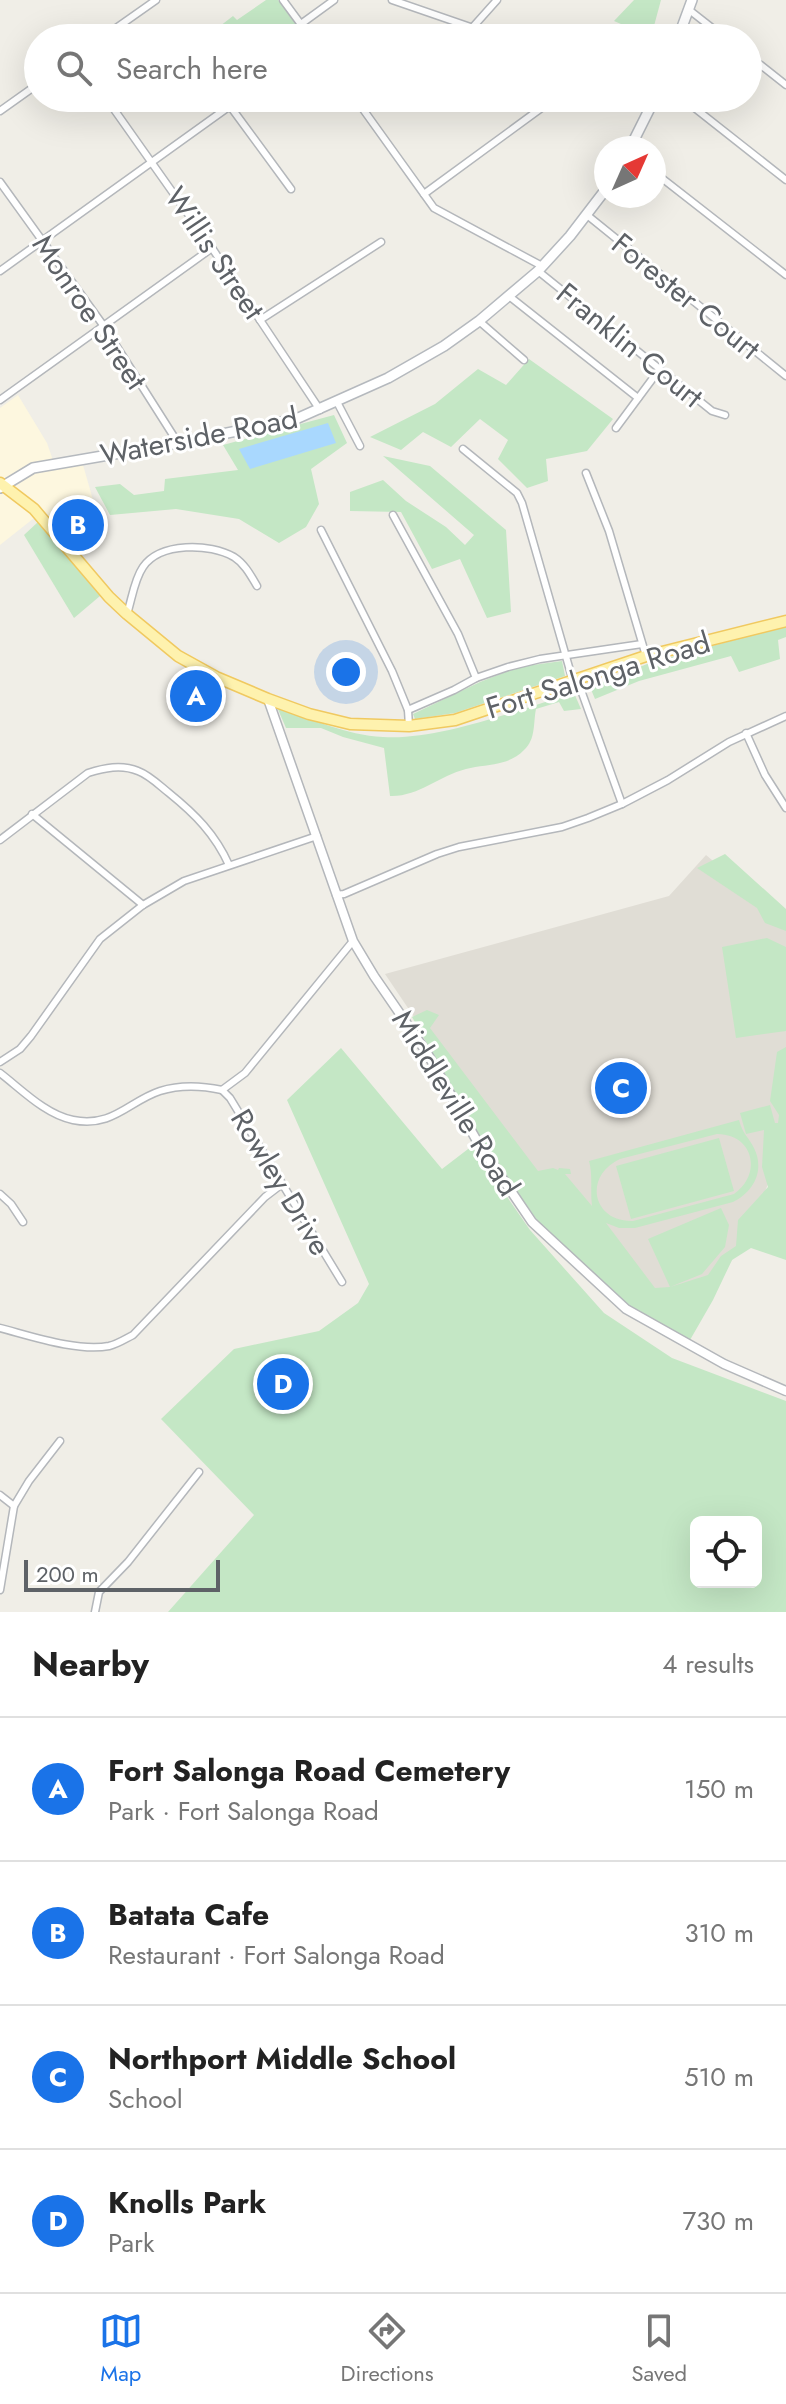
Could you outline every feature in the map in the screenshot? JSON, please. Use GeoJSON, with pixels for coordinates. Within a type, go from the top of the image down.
{"type":"FeatureCollection","features":[{"type":"Feature","properties":{"kind":"main road"},"geometry":{"type":"LineString","coordinates":[[683,24],[690,5]]}},
{"type":"Feature","properties":{"kind":"main road"},"geometry":{"type":"LineString","coordinates":[[636,136],[648,112]]}},
{"type":"Feature","properties":{"kind":"main road","name":"Waterside Road"},"geometry":{"type":"LineString","coordinates":[[1,485],[33,468],[296,419],[337,402],[426,358],[479,321],[540,269],[594,205]]}},
{"type":"Feature","properties":{"kind":"main road","name":"Fort Salonga Road"},"geometry":{"type":"LineString","coordinates":[[1,485],[34,509],[109,597],[178,656],[195,667],[268,699],[350,724],[409,726],[455,720],[646,656],[786,621]]}},
{"type":"Feature","properties":{"kind":"street"},"geometry":{"type":"LineString","coordinates":[[122,24],[156,0]]}},
{"type":"Feature","properties":{"kind":"street"},"geometry":{"type":"LineString","coordinates":[[283,0],[301,24],[334,0]]}},
{"type":"Feature","properties":{"kind":"street"},"geometry":{"type":"LineString","coordinates":[[392,0],[461,24]]}},
{"type":"Feature","properties":{"kind":"street"},"geometry":{"type":"LineString","coordinates":[[476,24],[497,0]]}},
{"type":"Feature","properties":{"kind":"street"},"geometry":{"type":"LineString","coordinates":[[690,5],[710,24]]}},
{"type":"Feature","properties":{"kind":"street"},"geometry":{"type":"LineString","coordinates":[[762,66],[786,85]]}},
{"type":"Feature","properties":{"kind":"street"},"geometry":{"type":"LineString","coordinates":[[0,111],[24,94]]}},
{"type":"Feature","properties":{"kind":"street","name":"Willis Street"},"geometry":{"type":"LineString","coordinates":[[116,112],[320,410]]}},
{"type":"Feature","properties":{"kind":"street"},"geometry":{"type":"LineString","coordinates":[[0,271],[221,112]]}},
{"type":"Feature","properties":{"kind":"street"},"geometry":{"type":"LineString","coordinates":[[234,112],[291,189]]}},
{"type":"Feature","properties":{"kind":"street","name":"Franklin Court"},"geometry":{"type":"LineString","coordinates":[[365,112],[434,208],[540,269],[659,370],[712,411],[725,415]]}},
{"type":"Feature","properties":{"kind":"street"},"geometry":{"type":"LineString","coordinates":[[424,194],[536,112]]}},
{"type":"Feature","properties":{"kind":"street"},"geometry":{"type":"LineString","coordinates":[[700,112],[786,180]]}},
{"type":"Feature","properties":{"kind":"street"},"geometry":{"type":"LineString","coordinates":[[666,181],[786,275]]}},
{"type":"Feature","properties":{"kind":"street","name":"Monroe Street"},"geometry":{"type":"LineString","coordinates":[[0,182],[103,325],[178,443]]}},
{"type":"Feature","properties":{"kind":"street","name":"Forester Court"},"geometry":{"type":"LineString","coordinates":[[587,215],[786,376]]}},
{"type":"Feature","properties":{"kind":"street"},"geometry":{"type":"LineString","coordinates":[[260,320],[381,242]]}},
{"type":"Feature","properties":{"kind":"street"},"geometry":{"type":"LineString","coordinates":[[0,400],[212,248]]}},
{"type":"Feature","properties":{"kind":"street"},"geometry":{"type":"LineString","coordinates":[[509,296],[638,398]]}},
{"type":"Feature","properties":{"kind":"street"},"geometry":{"type":"LineString","coordinates":[[479,321],[524,360]]}},
{"type":"Feature","properties":{"kind":"street"},"geometry":{"type":"LineString","coordinates":[[616,428],[659,370]]}},
{"type":"Feature","properties":{"kind":"street"},"geometry":{"type":"LineString","coordinates":[[337,402],[360,446]]}},
{"type":"Feature","properties":{"kind":"street"},"geometry":{"type":"LineString","coordinates":[[463,449],[517,493],[522,503],[565,655],[622,804]]}},
{"type":"Feature","properties":{"kind":"street"},"geometry":{"type":"LineString","coordinates":[[586,473],[609,531],[646,656]]}},
{"type":"Feature","properties":{"kind":"street"},"geometry":{"type":"LineString","coordinates":[[393,515],[458,634],[476,678]]}},
{"type":"Feature","properties":{"kind":"street"},"geometry":{"type":"LineString","coordinates":[[321,530],[392,671],[408,710],[409,726]]}},
{"type":"Feature","properties":{"kind":"street"},"geometry":{"type":"LineString","coordinates":[[127,614],[144,566],[155,555],[169,549],[185,547],[222,551],[237,558],[257,586]]}},
{"type":"Feature","properties":{"kind":"street","name":"Fort Salonga Road"},"geometry":{"type":"LineString","coordinates":[[408,710],[476,678],[540,659],[642,644]]}},
{"type":"Feature","properties":{"kind":"street","name":"Middleville Road"},"geometry":{"type":"LineString","coordinates":[[268,699],[353,941],[427,1053],[477,1141],[532,1222],[626,1309],[724,1364],[786,1391]]}},
{"type":"Feature","properties":{"kind":"street"},"geometry":{"type":"LineString","coordinates":[[336,895],[437,854],[562,827],[622,804],[746,733],[786,716]]}},
{"type":"Feature","properties":{"kind":"street"},"geometry":{"type":"LineString","coordinates":[[746,733],[765,775],[786,808]]}},
{"type":"Feature","properties":{"kind":"street"},"geometry":{"type":"LineString","coordinates":[[0,840],[88,773],[120,767],[138,771],[154,781],[208,828],[229,865]]}},
{"type":"Feature","properties":{"kind":"street"},"geometry":{"type":"LineString","coordinates":[[32,814],[143,905]]}},
{"type":"Feature","properties":{"kind":"street"},"geometry":{"type":"LineString","coordinates":[[0,1062],[8,1059],[31,1036],[100,939],[143,905],[184,881],[317,836]]}},
{"type":"Feature","properties":{"kind":"street","name":"Rowley Drive"},"geometry":{"type":"LineString","coordinates":[[342,1282],[230,1098],[222,1090],[245,1073],[353,941]]}},
{"type":"Feature","properties":{"kind":"street"},"geometry":{"type":"LineString","coordinates":[[0,1073],[49,1109],[74,1120],[89,1121],[119,1115],[163,1090],[190,1087],[222,1090]]}},
{"type":"Feature","properties":{"kind":"street"},"geometry":{"type":"LineString","coordinates":[[0,1328],[78,1346],[109,1346],[121,1342],[133,1335],[265,1197],[282,1184]]}},
{"type":"Feature","properties":{"kind":"street"},"geometry":{"type":"LineString","coordinates":[[0,1194],[23,1222]]}},
{"type":"Feature","properties":{"kind":"street"},"geometry":{"type":"LineString","coordinates":[[0,1590],[14,1506],[60,1441]]}},
{"type":"Feature","properties":{"kind":"street"},"geometry":{"type":"LineString","coordinates":[[95,1612],[99,1592],[128,1562],[199,1472]]}},
{"type":"Feature","properties":{"kind":"street"},"geometry":{"type":"LineString","coordinates":[[0,1495],[14,1506]]}},
{"type":"Feature","properties":{"kind":"shaded area"},"geometry":{"type":"Polygon","coordinates":[[[18,395],[47,443],[56,469],[83,465],[102,531],[80,550],[43,511],[0,545],[0,408],[18,395]]]}},
{"type":"Feature","properties":{"kind":"shaded area"},"geometry":{"type":"Polygon","coordinates":[[[706,855],[786,922],[786,1140],[755,1216],[710,1302],[655,1316],[433,1045],[385,974],[669,896],[706,855]]]}},
{"type":"Feature","properties":{"kind":"green space"},"geometry":{"type":"Polygon","coordinates":[[[266,0],[278,0],[296,24],[223,24],[233,16],[237,20],[266,0]]]}},
{"type":"Feature","properties":{"kind":"green space"},"geometry":{"type":"Polygon","coordinates":[[[634,0],[661,0],[655,24],[621,24],[614,21],[634,0]]]}},
{"type":"Feature","properties":{"kind":"green space"},"geometry":{"type":"Polygon","coordinates":[[[529,359],[613,419],[587,451],[546,459],[548,481],[527,488],[498,459],[508,440],[480,419],[451,447],[423,432],[401,450],[370,437],[435,404],[478,369],[506,385],[529,359]]]}},
{"type":"Feature","properties":{"kind":"green space"},"geometry":{"type":"Polygon","coordinates":[[[334,415],[347,443],[311,469],[319,504],[306,527],[279,543],[239,519],[176,509],[110,515],[95,487],[120,484],[134,495],[164,491],[165,479],[238,470],[223,445],[334,415]]]}},
{"type":"Feature","properties":{"kind":"green space"},"geometry":{"type":"Polygon","coordinates":[[[383,456],[430,466],[506,530],[511,612],[487,618],[460,559],[432,569],[401,512],[350,511],[350,492],[383,480],[465,545],[474,535],[383,456]]]}},
{"type":"Feature","properties":{"kind":"green space"},"geometry":{"type":"Polygon","coordinates":[[[38,522],[100,596],[74,618],[24,535],[38,522]]]}},
{"type":"Feature","properties":{"kind":"green space"},"geometry":{"type":"Polygon","coordinates":[[[786,626],[786,637],[778,640],[780,659],[739,672],[731,656],[639,681],[595,699],[590,687],[652,662],[786,626]]]}},
{"type":"Feature","properties":{"kind":"green space"},"geometry":{"type":"Polygon","coordinates":[[[562,661],[565,676],[455,713],[415,719],[413,714],[518,667],[562,661]]]}},
{"type":"Feature","properties":{"kind":"green space"},"geometry":{"type":"Polygon","coordinates":[[[574,693],[581,709],[564,711],[559,702],[536,709],[531,741],[511,759],[456,772],[419,790],[390,796],[384,748],[321,728],[286,728],[277,707],[356,733],[405,737],[453,729],[574,693]]]}},
{"type":"Feature","properties":{"kind":"green space"},"geometry":{"type":"Polygon","coordinates":[[[725,854],[786,909],[786,931],[765,923],[757,908],[697,868],[725,854]]]}},
{"type":"Feature","properties":{"kind":"green space"},"geometry":{"type":"Polygon","coordinates":[[[767,938],[786,947],[786,1031],[736,1038],[722,947],[767,938]]]}},
{"type":"Feature","properties":{"kind":"green space"},"geometry":{"type":"Polygon","coordinates":[[[427,1010],[439,1015],[430,1028],[538,1171],[570,1169],[571,1174],[565,1174],[592,1206],[589,1161],[739,1120],[744,1132],[754,1148],[758,1164],[756,1180],[740,1198],[635,1228],[619,1228],[606,1223],[655,1288],[670,1287],[708,1275],[721,1256],[736,1246],[738,1220],[768,1187],[762,1167],[764,1130],[746,1134],[740,1113],[770,1105],[775,1123],[778,1123],[779,1115],[770,1101],[777,1052],[786,1047],[786,1260],[751,1248],[732,1260],[690,1340],[626,1305],[537,1220],[480,1138],[412,1017],[427,1010]],[[717,1134],[620,1159],[601,1176],[597,1197],[601,1206],[608,1214],[633,1221],[734,1194],[749,1176],[751,1166],[746,1147],[729,1136],[717,1134]]]}},
{"type":"Feature","properties":{"kind":"green space"},"geometry":{"type":"Polygon","coordinates":[[[341,1048],[442,1169],[472,1146],[530,1230],[604,1313],[672,1358],[786,1401],[786,1612],[168,1612],[254,1515],[161,1419],[234,1349],[319,1331],[358,1303],[369,1284],[287,1100],[341,1048]]]}},
{"type":"Feature","properties":{"kind":"green space"},"geometry":{"type":"Polygon","coordinates":[[[719,1138],[734,1191],[631,1219],[616,1166],[719,1138]]]}},
{"type":"Feature","properties":{"kind":"green space"},"geometry":{"type":"Polygon","coordinates":[[[721,1208],[729,1225],[725,1247],[702,1274],[670,1287],[648,1239],[721,1208]]]}},
{"type":"Feature","properties":{"kind":"water"},"geometry":{"type":"Polygon","coordinates":[[[328,423],[336,443],[250,469],[239,449],[328,423]]]}},
{"type":"Feature","properties":{"kind":"place","name":"Batata Cafe"},"geometry":{"type":"Point","coordinates":[78,525]}},
{"type":"Feature","properties":{"kind":"place","name":"Fort Salonga Road Cemetery"},"geometry":{"type":"Point","coordinates":[196,696]}},
{"type":"Feature","properties":{"kind":"place","name":"Northport Middle School"},"geometry":{"type":"Point","coordinates":[621,1088]}},
{"type":"Feature","properties":{"kind":"place","name":"Knolls Park"},"geometry":{"type":"Point","coordinates":[283,1384]}}]}
